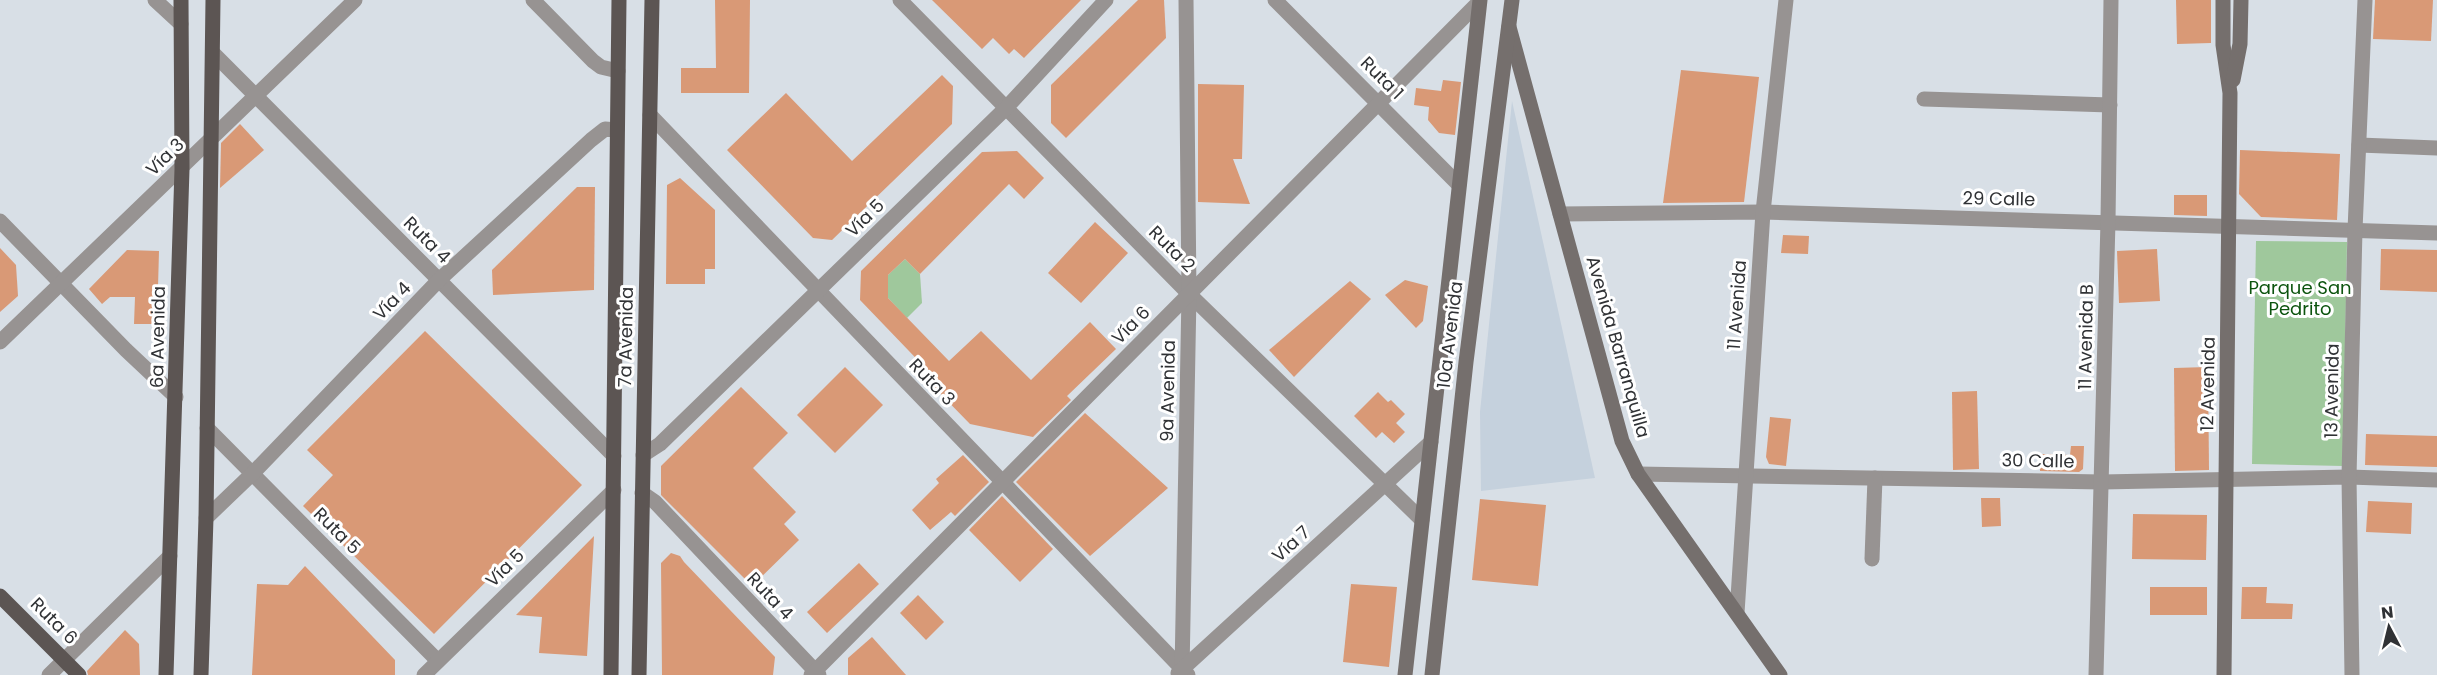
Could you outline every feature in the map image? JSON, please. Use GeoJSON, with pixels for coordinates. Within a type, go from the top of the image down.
{"type":"FeatureCollection","features":[{"type":"Feature","properties":{"kind":"main road","name":"6a Avenida"},"geometry":{"type":"LineString","coordinates":[[166,675],[182,169],[181,0]]}},
{"type":"Feature","properties":{"kind":"main road"},"geometry":{"type":"LineString","coordinates":[[201,675],[213,138],[213,0]]}},
{"type":"Feature","properties":{"kind":"main road","name":"7a Avenida"},"geometry":{"type":"LineString","coordinates":[[611,675],[619,0]]}},
{"type":"Feature","properties":{"kind":"main road","name":"7a Avenida"},"geometry":{"type":"LineString","coordinates":[[639,675],[652,0]]}},
{"type":"Feature","properties":{"kind":"main road","name":"10a Avenida"},"geometry":{"type":"LineString","coordinates":[[1432,675],[1459,426],[1512,0]]}},
{"type":"Feature","properties":{"kind":"main road","name":"12 Avenida"},"geometry":{"type":"LineString","coordinates":[[2223,0],[2223,45],[2230,93],[2224,675]]}},
{"type":"Feature","properties":{"kind":"main road","name":"12 Avenida"},"geometry":{"type":"LineString","coordinates":[[2230,93],[2240,44],[2241,0]]}},
{"type":"Feature","properties":{"kind":"main road","name":"10a Avenida"},"geometry":{"type":"LineString","coordinates":[[1406,675],[1480,1]]}},
{"type":"Feature","properties":{"kind":"main road","name":"Avenida Barranquilla"},"geometry":{"type":"LineString","coordinates":[[1509,27],[1608,394],[1623,441],[1638,474],[1780,675]]}},
{"type":"Feature","properties":{"kind":"main road"},"geometry":{"type":"LineString","coordinates":[[1434,417],[1459,426]]}},
{"type":"Feature","properties":{"kind":"main road","name":"Ruta 6"},"geometry":{"type":"LineString","coordinates":[[0,596],[79,675]]}},
{"type":"Feature","properties":{"kind":"street"},"geometry":{"type":"LineString","coordinates":[[155,0],[181,24]]}},
{"type":"Feature","properties":{"kind":"street","name":"Vía 3"},"geometry":{"type":"LineString","coordinates":[[0,342],[355,0]]}},
{"type":"Feature","properties":{"kind":"street"},"geometry":{"type":"LineString","coordinates":[[533,0],[593,61],[601,67],[618,71]]}},
{"type":"Feature","properties":{"kind":"street","name":"Ruta 2"},"geometry":{"type":"LineString","coordinates":[[900,0],[1189,294],[1422,520]]}},
{"type":"Feature","properties":{"kind":"street","name":"Vía 5"},"geometry":{"type":"LineString","coordinates":[[643,455],[660,444],[1006,108],[1106,0]]}},
{"type":"Feature","properties":{"kind":"street","name":"9a Avenida"},"geometry":{"type":"LineString","coordinates":[[1182,673],[1189,294],[1186,0]]}},
{"type":"Feature","properties":{"kind":"street","name":"11 Avenida"},"geometry":{"type":"LineString","coordinates":[[1737,613],[1744,476],[1763,212],[1786,0]]}},
{"type":"Feature","properties":{"kind":"street","name":"11 Avenida B"},"geometry":{"type":"LineString","coordinates":[[2096,675],[2108,221],[2111,0]]}},
{"type":"Feature","properties":{"kind":"street","name":"13 Avenida"},"geometry":{"type":"LineString","coordinates":[[2352,675],[2349,477],[2355,230],[2365,0]]}},
{"type":"Feature","properties":{"kind":"street","name":"Vía 6"},"geometry":{"type":"LineString","coordinates":[[815,674],[1480,1]]}},
{"type":"Feature","properties":{"kind":"street","name":"Ruta 1"},"geometry":{"type":"LineString","coordinates":[[1285,3],[1459,185]]}},
{"type":"Feature","properties":{"kind":"street","name":"Ruta 4"},"geometry":{"type":"LineString","coordinates":[[213,53],[614,456]]}},
{"type":"Feature","properties":{"kind":"street"},"geometry":{"type":"LineString","coordinates":[[1924,99],[2110,105]]}},
{"type":"Feature","properties":{"kind":"street","name":"Ruta 3"},"geometry":{"type":"LineString","coordinates":[[650,115],[1182,673]]}},
{"type":"Feature","properties":{"kind":"street","name":"Vía 4"},"geometry":{"type":"LineString","coordinates":[[206,518],[253,473],[439,280],[591,140],[605,129],[617,130]]}},
{"type":"Feature","properties":{"kind":"street"},"geometry":{"type":"LineString","coordinates":[[2359,146],[2437,148]]}},
{"type":"Feature","properties":{"kind":"street","name":"29 Calle"},"geometry":{"type":"LineString","coordinates":[[1560,214],[1763,212],[2437,233]]}},
{"type":"Feature","properties":{"kind":"street"},"geometry":{"type":"LineString","coordinates":[[0,220],[126,350],[176,397]]}},
{"type":"Feature","properties":{"kind":"street","name":"Ruta 5"},"geometry":{"type":"LineString","coordinates":[[207,428],[438,661]]}},
{"type":"Feature","properties":{"kind":"street","name":"Vía 7"},"geometry":{"type":"LineString","coordinates":[[1182,673],[1431,442]]}},
{"type":"Feature","properties":{"kind":"street","name":"30 Calle"},"geometry":{"type":"LineString","coordinates":[[1638,474],[2102,482],[2349,477],[2437,480]]}},
{"type":"Feature","properties":{"kind":"street"},"geometry":{"type":"LineString","coordinates":[[1872,559],[1875,478]]}},
{"type":"Feature","properties":{"kind":"street","name":"Vía 5"},"geometry":{"type":"LineString","coordinates":[[424,675],[614,490]]}},
{"type":"Feature","properties":{"kind":"street","name":"Ruta 4"},"geometry":{"type":"LineString","coordinates":[[642,494],[655,502],[815,674]]}},
{"type":"Feature","properties":{"kind":"street"},"geometry":{"type":"LineString","coordinates":[[49,675],[170,556]]}},
{"type":"Feature","properties":{"kind":"shaded area"},"geometry":{"type":"Polygon","coordinates":[[[1512,101],[1595,478],[1481,491],[1480,412],[1512,101]]]}},
{"type":"Feature","properties":{"kind":"green space","name":"Parque San Pedrito"},"geometry":{"type":"Polygon","coordinates":[[[2256,241],[2347,242],[2343,466],[2252,464],[2256,241]]]}},
{"type":"Feature","properties":{"kind":"green space"},"geometry":{"type":"Polygon","coordinates":[[[905,259],[920,274],[922,303],[907,318],[888,298],[888,275],[905,259]]]}},
{"type":"Feature","properties":{"kind":"building"},"geometry":{"type":"Polygon","coordinates":[[[715,0],[750,0],[749,93],[681,93],[681,68],[716,68],[715,0]]]}},
{"type":"Feature","properties":{"kind":"building"},"geometry":{"type":"Polygon","coordinates":[[[932,0],[1081,0],[1024,58],[1014,49],[1009,54],[993,38],[982,49],[932,0]]]}},
{"type":"Feature","properties":{"kind":"building"},"geometry":{"type":"Polygon","coordinates":[[[1138,0],[1164,0],[1166,38],[1066,138],[1051,123],[1051,85],[1138,0]]]}},
{"type":"Feature","properties":{"kind":"building"},"geometry":{"type":"Polygon","coordinates":[[[2176,0],[2211,0],[2211,43],[2177,44],[2176,0]]]}},
{"type":"Feature","properties":{"kind":"building"},"geometry":{"type":"Polygon","coordinates":[[[2375,0],[2433,0],[2431,41],[2373,39],[2375,0]]]}},
{"type":"Feature","properties":{"kind":"building"},"geometry":{"type":"Polygon","coordinates":[[[1681,70],[1759,77],[1744,202],[1663,203],[1681,70]]]}},
{"type":"Feature","properties":{"kind":"building"},"geometry":{"type":"Polygon","coordinates":[[[942,75],[953,86],[952,124],[832,240],[813,238],[727,150],[786,93],[852,161],[942,75]]]}},
{"type":"Feature","properties":{"kind":"building"},"geometry":{"type":"Polygon","coordinates":[[[1443,80],[1461,82],[1455,135],[1439,133],[1428,120],[1429,107],[1414,105],[1416,88],[1441,91],[1443,80]]]}},
{"type":"Feature","properties":{"kind":"building"},"geometry":{"type":"Polygon","coordinates":[[[1198,84],[1244,85],[1242,159],[1233,159],[1250,204],[1198,202],[1198,84]]]}},
{"type":"Feature","properties":{"kind":"building"},"geometry":{"type":"Polygon","coordinates":[[[240,124],[264,150],[220,188],[221,143],[240,124]]]}},
{"type":"Feature","properties":{"kind":"building"},"geometry":{"type":"Polygon","coordinates":[[[2240,150],[2340,154],[2337,220],[2261,217],[2239,194],[2240,150]]]}},
{"type":"Feature","properties":{"kind":"building"},"geometry":{"type":"Polygon","coordinates":[[[1017,151],[1044,178],[1024,199],[1009,184],[920,274],[905,259],[888,275],[888,298],[949,361],[981,331],[1031,380],[1090,322],[1116,349],[1067,396],[1071,400],[1033,437],[970,424],[928,381],[933,376],[860,300],[861,271],[982,152],[1017,151]]]}},
{"type":"Feature","properties":{"kind":"building"},"geometry":{"type":"Polygon","coordinates":[[[680,178],[715,210],[715,269],[705,269],[705,284],[666,284],[667,185],[680,178]]]}},
{"type":"Feature","properties":{"kind":"building"},"geometry":{"type":"Polygon","coordinates":[[[577,187],[595,187],[594,290],[493,295],[492,270],[577,187]]]}},
{"type":"Feature","properties":{"kind":"building"},"geometry":{"type":"Polygon","coordinates":[[[2174,195],[2207,195],[2207,216],[2174,215],[2174,195]]]}},
{"type":"Feature","properties":{"kind":"building"},"geometry":{"type":"Polygon","coordinates":[[[1095,222],[1128,253],[1081,303],[1048,273],[1095,222]]]}},
{"type":"Feature","properties":{"kind":"building"},"geometry":{"type":"Polygon","coordinates":[[[1783,235],[1809,236],[1808,254],[1781,253],[1783,235]]]}},
{"type":"Feature","properties":{"kind":"building"},"geometry":{"type":"Polygon","coordinates":[[[0,248],[16,265],[18,296],[0,312],[0,248]]]}},
{"type":"Feature","properties":{"kind":"building"},"geometry":{"type":"Polygon","coordinates":[[[2157,249],[2160,301],[2119,303],[2117,251],[2157,249]]]}},
{"type":"Feature","properties":{"kind":"building"},"geometry":{"type":"Polygon","coordinates":[[[2381,249],[2437,250],[2437,292],[2380,290],[2381,249]]]}},
{"type":"Feature","properties":{"kind":"building"},"geometry":{"type":"Polygon","coordinates":[[[127,250],[159,251],[157,324],[134,324],[135,297],[110,297],[102,304],[89,289],[127,250]]]}},
{"type":"Feature","properties":{"kind":"building"},"geometry":{"type":"Polygon","coordinates":[[[1405,280],[1428,286],[1423,321],[1416,328],[1385,295],[1405,280]]]}},
{"type":"Feature","properties":{"kind":"building"},"geometry":{"type":"Polygon","coordinates":[[[1350,281],[1371,299],[1294,377],[1269,350],[1350,281]]]}},
{"type":"Feature","properties":{"kind":"building"},"geometry":{"type":"Polygon","coordinates":[[[425,331],[582,485],[434,634],[303,506],[333,475],[307,450],[425,331]]]}},
{"type":"Feature","properties":{"kind":"building"},"geometry":{"type":"Polygon","coordinates":[[[845,367],[883,405],[835,453],[797,415],[845,367]]]}},
{"type":"Feature","properties":{"kind":"building"},"geometry":{"type":"Polygon","coordinates":[[[2208,367],[2209,470],[2175,471],[2174,368],[2208,367]]]}},
{"type":"Feature","properties":{"kind":"building"},"geometry":{"type":"Polygon","coordinates":[[[741,387],[788,433],[753,468],[796,512],[784,524],[799,540],[752,586],[661,495],[661,466],[741,387]]]}},
{"type":"Feature","properties":{"kind":"building"},"geometry":{"type":"Polygon","coordinates":[[[1977,391],[1979,469],[1953,470],[1952,392],[1977,391]]]}},
{"type":"Feature","properties":{"kind":"building"},"geometry":{"type":"Polygon","coordinates":[[[1378,392],[1388,402],[1391,400],[1405,414],[1396,423],[1405,432],[1394,443],[1382,432],[1376,438],[1354,416],[1378,392]]]}},
{"type":"Feature","properties":{"kind":"building"},"geometry":{"type":"Polygon","coordinates":[[[1085,413],[1168,488],[1090,556],[1016,482],[1085,413]]]}},
{"type":"Feature","properties":{"kind":"building"},"geometry":{"type":"Polygon","coordinates":[[[1770,417],[1791,419],[1786,466],[1769,464],[1766,457],[1770,417]]]}},
{"type":"Feature","properties":{"kind":"building"},"geometry":{"type":"Polygon","coordinates":[[[2366,434],[2437,436],[2437,467],[2365,465],[2366,434]]]}},
{"type":"Feature","properties":{"kind":"building"},"geometry":{"type":"Polygon","coordinates":[[[2071,446],[2084,446],[2083,469],[2079,472],[2040,471],[2040,454],[2070,455],[2071,446]]]}},
{"type":"Feature","properties":{"kind":"building"},"geometry":{"type":"Polygon","coordinates":[[[963,455],[989,482],[955,516],[951,512],[930,530],[912,510],[939,483],[936,479],[963,455]]]}},
{"type":"Feature","properties":{"kind":"building"},"geometry":{"type":"Polygon","coordinates":[[[1002,496],[1053,549],[1020,582],[969,530],[1002,496]]]}},
{"type":"Feature","properties":{"kind":"building"},"geometry":{"type":"Polygon","coordinates":[[[1981,498],[2000,498],[2001,526],[1982,527],[1981,498]]]}},
{"type":"Feature","properties":{"kind":"building"},"geometry":{"type":"Polygon","coordinates":[[[1480,499],[1546,505],[1538,586],[1472,580],[1480,499]]]}},
{"type":"Feature","properties":{"kind":"building"},"geometry":{"type":"Polygon","coordinates":[[[2368,501],[2412,503],[2411,534],[2366,532],[2368,501]]]}},
{"type":"Feature","properties":{"kind":"building"},"geometry":{"type":"Polygon","coordinates":[[[2133,514],[2207,515],[2206,560],[2132,559],[2133,514]]]}},
{"type":"Feature","properties":{"kind":"building"},"geometry":{"type":"Polygon","coordinates":[[[594,536],[587,656],[539,653],[542,617],[516,615],[594,536]]]}},
{"type":"Feature","properties":{"kind":"building"},"geometry":{"type":"Polygon","coordinates":[[[671,553],[680,556],[775,657],[773,675],[662,675],[661,563],[671,553]]]}},
{"type":"Feature","properties":{"kind":"building"},"geometry":{"type":"Polygon","coordinates":[[[859,563],[879,584],[827,633],[807,612],[859,563]]]}},
{"type":"Feature","properties":{"kind":"building"},"geometry":{"type":"Polygon","coordinates":[[[305,566],[395,660],[395,675],[252,675],[257,584],[288,585],[305,566]]]}},
{"type":"Feature","properties":{"kind":"building"},"geometry":{"type":"Polygon","coordinates":[[[1351,584],[1397,587],[1389,667],[1343,662],[1351,584]]]}},
{"type":"Feature","properties":{"kind":"building"},"geometry":{"type":"Polygon","coordinates":[[[2150,587],[2207,587],[2207,615],[2150,615],[2150,587]]]}},
{"type":"Feature","properties":{"kind":"building"},"geometry":{"type":"Polygon","coordinates":[[[2242,587],[2267,587],[2266,603],[2293,604],[2292,619],[2241,619],[2242,587]]]}},
{"type":"Feature","properties":{"kind":"building"},"geometry":{"type":"Polygon","coordinates":[[[918,595],[944,622],[926,640],[900,613],[918,595]]]}},
{"type":"Feature","properties":{"kind":"building"},"geometry":{"type":"Polygon","coordinates":[[[125,630],[139,644],[140,675],[88,675],[87,671],[125,630]]]}},
{"type":"Feature","properties":{"kind":"building"},"geometry":{"type":"Polygon","coordinates":[[[872,637],[906,675],[848,675],[848,658],[872,637]]]}}]}
